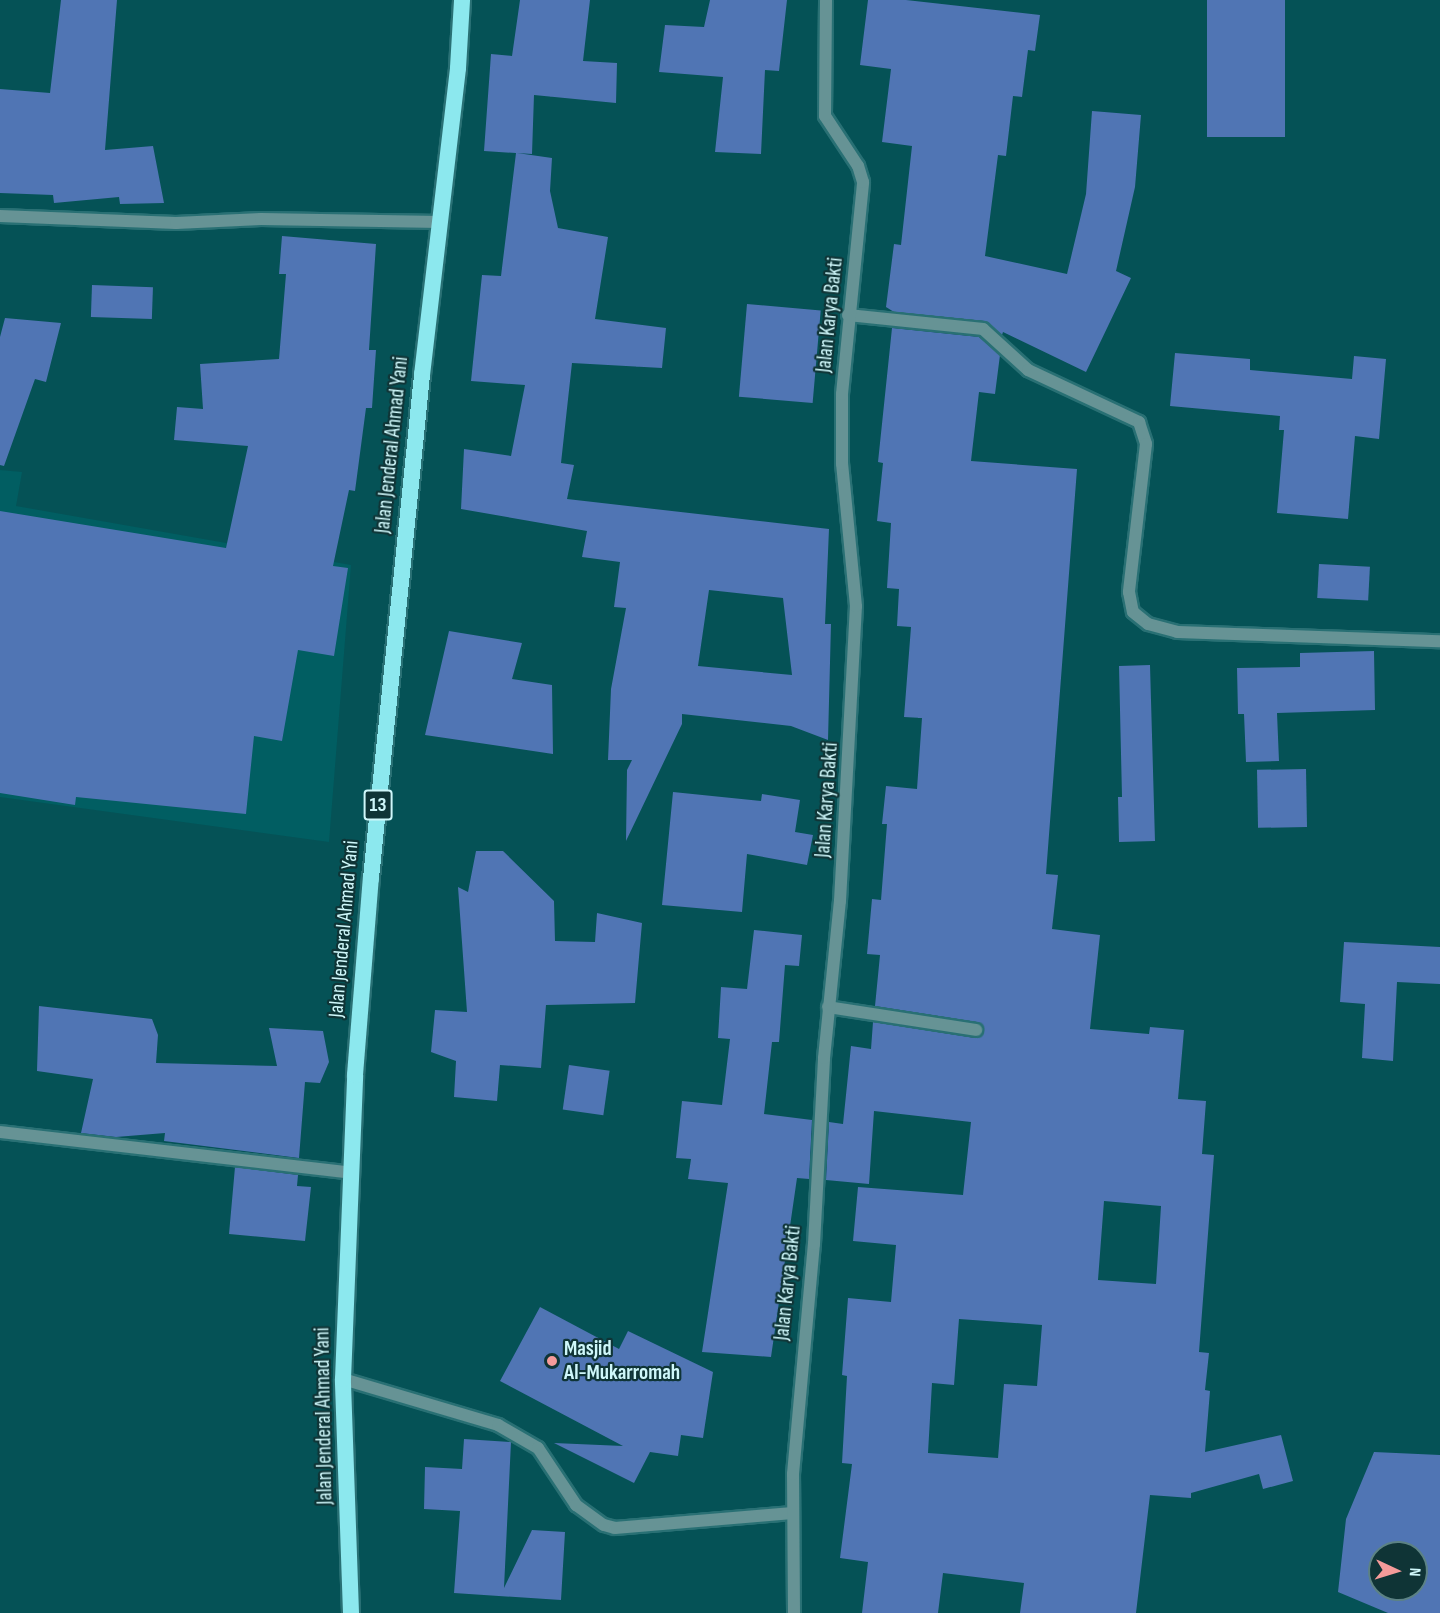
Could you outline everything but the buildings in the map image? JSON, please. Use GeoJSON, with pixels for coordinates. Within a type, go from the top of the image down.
{"type":"FeatureCollection","features":[{"type":"Feature","properties":{"kind":"highway","name":"Jalan Jenderal Ahmad Yani"},"geometry":{"type":"LineString","coordinates":[[351,1613],[343,1379],[348,1172],[371,878],[462,0]]}},
{"type":"Feature","properties":{"kind":"street","name":"Jalan Karya Bakti"},"geometry":{"type":"LineString","coordinates":[[794,1613],[792,1513],[828,1007],[842,867],[856,606],[842,464],[842,394],[848,315],[863,182],[858,166],[825,116],[826,0]]}},
{"type":"Feature","properties":{"kind":"street"},"geometry":{"type":"LineString","coordinates":[[0,216],[176,223],[261,219],[440,222]]}},
{"type":"Feature","properties":{"kind":"street"},"geometry":{"type":"LineString","coordinates":[[848,315],[983,329],[1028,370],[1138,422],[1146,444],[1129,591],[1133,612],[1148,624],[1177,632],[1440,641]]}},
{"type":"Feature","properties":{"kind":"street"},"geometry":{"type":"LineString","coordinates":[[828,1007],[976,1030]]}},
{"type":"Feature","properties":{"kind":"street"},"geometry":{"type":"LineString","coordinates":[[0,1131],[348,1172]]}},
{"type":"Feature","properties":{"kind":"street"},"geometry":{"type":"LineString","coordinates":[[343,1379],[498,1425],[538,1448],[576,1505],[604,1525],[615,1528],[792,1513]]}},
{"type":"Feature","properties":{"kind":"shaded area"},"geometry":{"type":"Polygon","coordinates":[[[0,470],[22,472],[16,506],[351,565],[329,842],[0,797],[0,470]]]}},
{"type":"Feature","properties":{"kind":"place","name":"Masjid Al-Mukarromah"},"geometry":{"type":"Point","coordinates":[552,1361]}}]}
